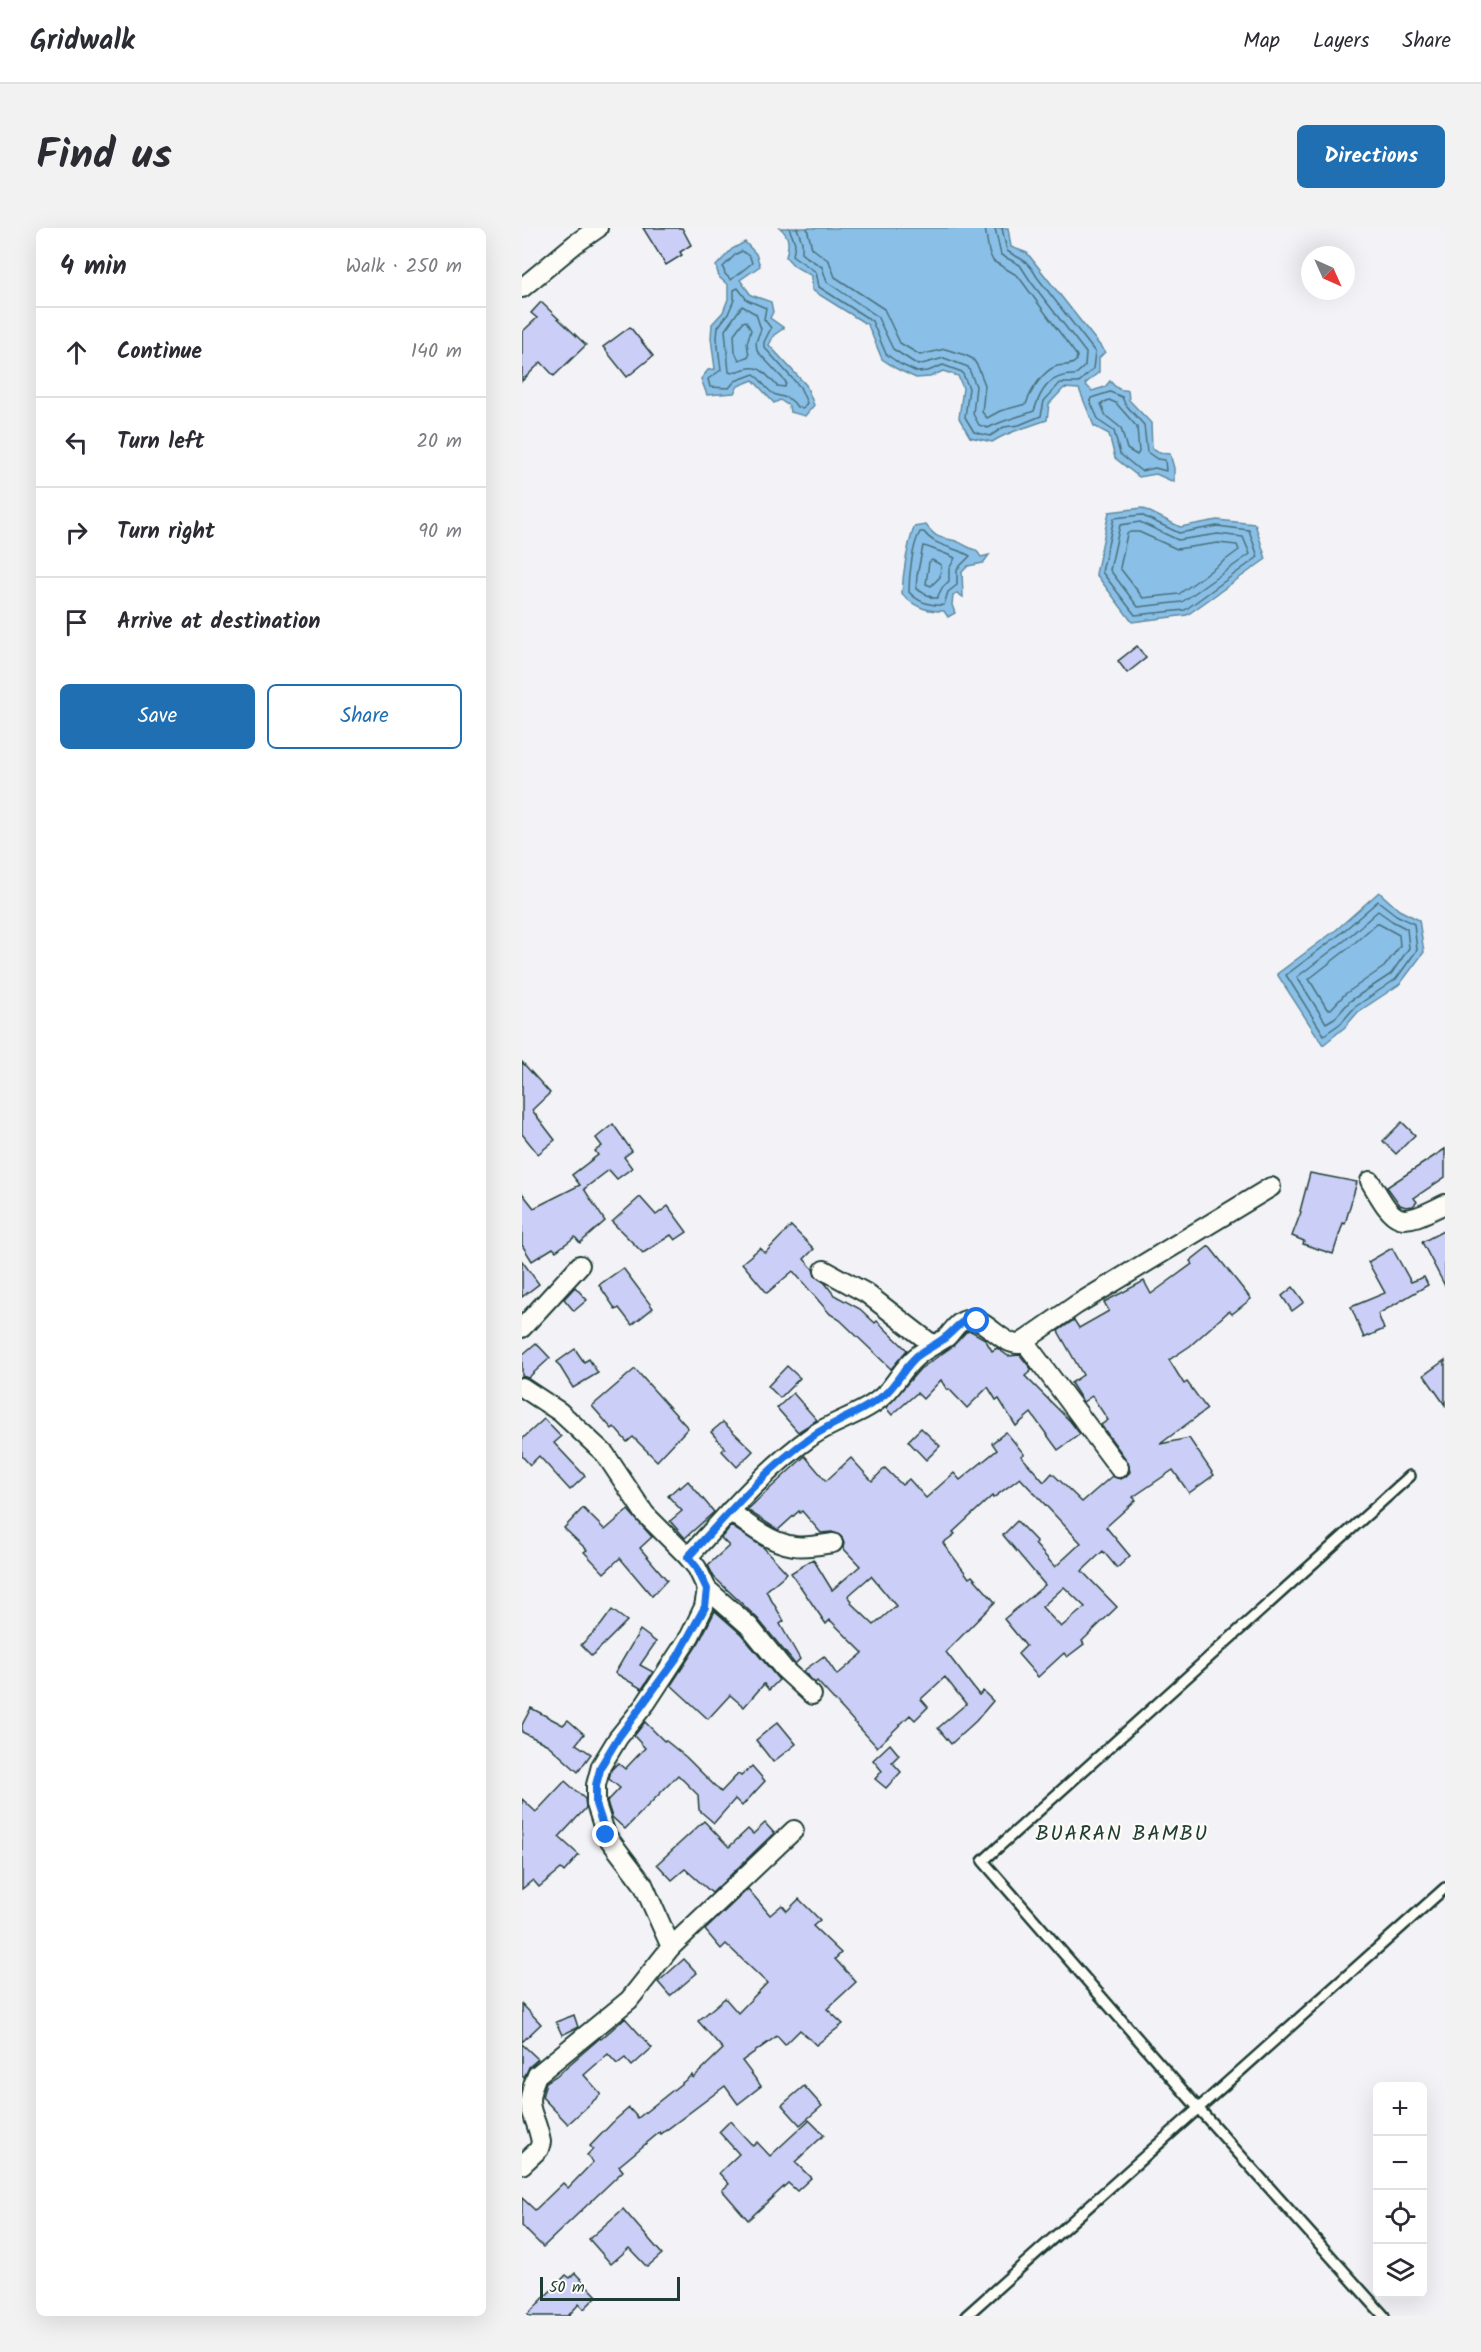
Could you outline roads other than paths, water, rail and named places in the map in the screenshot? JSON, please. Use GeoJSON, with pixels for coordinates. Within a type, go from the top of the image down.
{"type":"FeatureCollection","features":[{"type":"Feature","properties":{"kind":"street"},"geometry":{"type":"LineString","coordinates":[[522,288],[598,228]]}},
{"type":"Feature","properties":{"kind":"street"},"geometry":{"type":"LineString","coordinates":[[1370,1181],[1389,1213],[1396,1217],[1405,1219],[1421,1216],[1445,1204]]}},
{"type":"Feature","properties":{"kind":"street"},"geometry":{"type":"LineString","coordinates":[[688,1557],[748,1492],[811,1437],[828,1426],[866,1408],[887,1393],[916,1357],[946,1337],[962,1321],[971,1319],[1013,1345],[1020,1344],[1076,1305],[1271,1188]]}},
{"type":"Feature","properties":{"kind":"street"},"geometry":{"type":"LineString","coordinates":[[522,1328],[580,1265]]}},
{"type":"Feature","properties":{"kind":"street"},"geometry":{"type":"LineString","coordinates":[[824,1270],[866,1293],[933,1345]]}},
{"type":"Feature","properties":{"kind":"street"},"geometry":{"type":"LineString","coordinates":[[1024,1341],[1119,1468]]}},
{"type":"Feature","properties":{"kind":"street"},"geometry":{"type":"LineString","coordinates":[[522,1387],[560,1412],[605,1454],[645,1514],[697,1568],[707,1589],[749,1626],[784,1670],[812,1695]]}},
{"type":"Feature","properties":{"kind":"street"},"geometry":{"type":"LineString","coordinates":[[730,1511],[782,1543],[795,1546],[833,1543]]}},
{"type":"Feature","properties":{"kind":"street"},"geometry":{"type":"LineString","coordinates":[[671,1947],[668,1935],[643,1884],[606,1835],[596,1804],[596,1785],[601,1766],[618,1738],[652,1693],[690,1636],[705,1607],[707,1589]]}},
{"type":"Feature","properties":{"kind":"street"},"geometry":{"type":"LineString","coordinates":[[522,2165],[539,2149],[542,2142],[524,2105],[525,2089],[537,2074],[628,2000],[671,1947],[794,1830]]}},
{"type":"Feature","properties":{"kind":"lane"},"geometry":{"type":"LineString","coordinates":[[1384,2316],[1198,2108],[983,1861],[1410,1476]]}},
{"type":"Feature","properties":{"kind":"lane"},"geometry":{"type":"LineString","coordinates":[[966,2316],[1445,1888]]}},
{"type":"Feature","properties":{"kind":"water"},"geometry":{"type":"Polygon","coordinates":[[[780,228],[1008,228],[1011,247],[1027,253],[1105,352],[1099,358],[1099,372],[1085,384],[1092,391],[1105,387],[1110,381],[1122,390],[1128,390],[1129,400],[1151,423],[1152,449],[1170,454],[1174,468],[1174,482],[1156,474],[1139,477],[1115,458],[1109,434],[1094,426],[1079,389],[1064,388],[1049,404],[1047,420],[1012,432],[992,442],[970,437],[959,418],[963,388],[958,376],[943,371],[930,377],[916,378],[882,359],[868,325],[812,290],[812,276],[794,266],[786,257],[788,241],[786,234],[780,228]]]}},
{"type":"Feature","properties":{"kind":"water"},"geometry":{"type":"Polygon","coordinates":[[[745,242],[756,254],[760,266],[740,280],[751,295],[771,302],[773,312],[770,318],[784,328],[774,335],[769,345],[806,385],[814,405],[805,416],[790,412],[789,406],[780,400],[774,403],[753,380],[738,386],[734,393],[707,395],[701,379],[708,370],[715,369],[711,338],[712,324],[723,312],[728,299],[728,285],[719,277],[716,266],[732,249],[745,242]]]}},
{"type":"Feature","properties":{"kind":"water"},"geometry":{"type":"Polygon","coordinates":[[[1142,508],[1180,527],[1217,520],[1255,524],[1266,559],[1187,615],[1132,622],[1096,574],[1109,512],[1142,508]]]}},
{"type":"Feature","properties":{"kind":"water"},"geometry":{"type":"Polygon","coordinates":[[[926,525],[937,536],[976,550],[981,557],[989,555],[983,563],[968,566],[962,572],[963,597],[957,593],[953,596],[952,605],[955,613],[948,617],[944,611],[932,611],[916,605],[902,594],[909,543],[914,527],[926,525]]]}},
{"type":"Feature","properties":{"kind":"water"},"geometry":{"type":"Polygon","coordinates":[[[1379,892],[1399,910],[1419,920],[1424,952],[1400,984],[1358,1012],[1345,1027],[1323,1045],[1277,974],[1336,930],[1379,892]]]}},
{"type":"Feature","properties":{"kind":"district","name":"BUARAN BAMBU"},"geometry":{"type":"Point","coordinates":[1122,1833]}}]}
